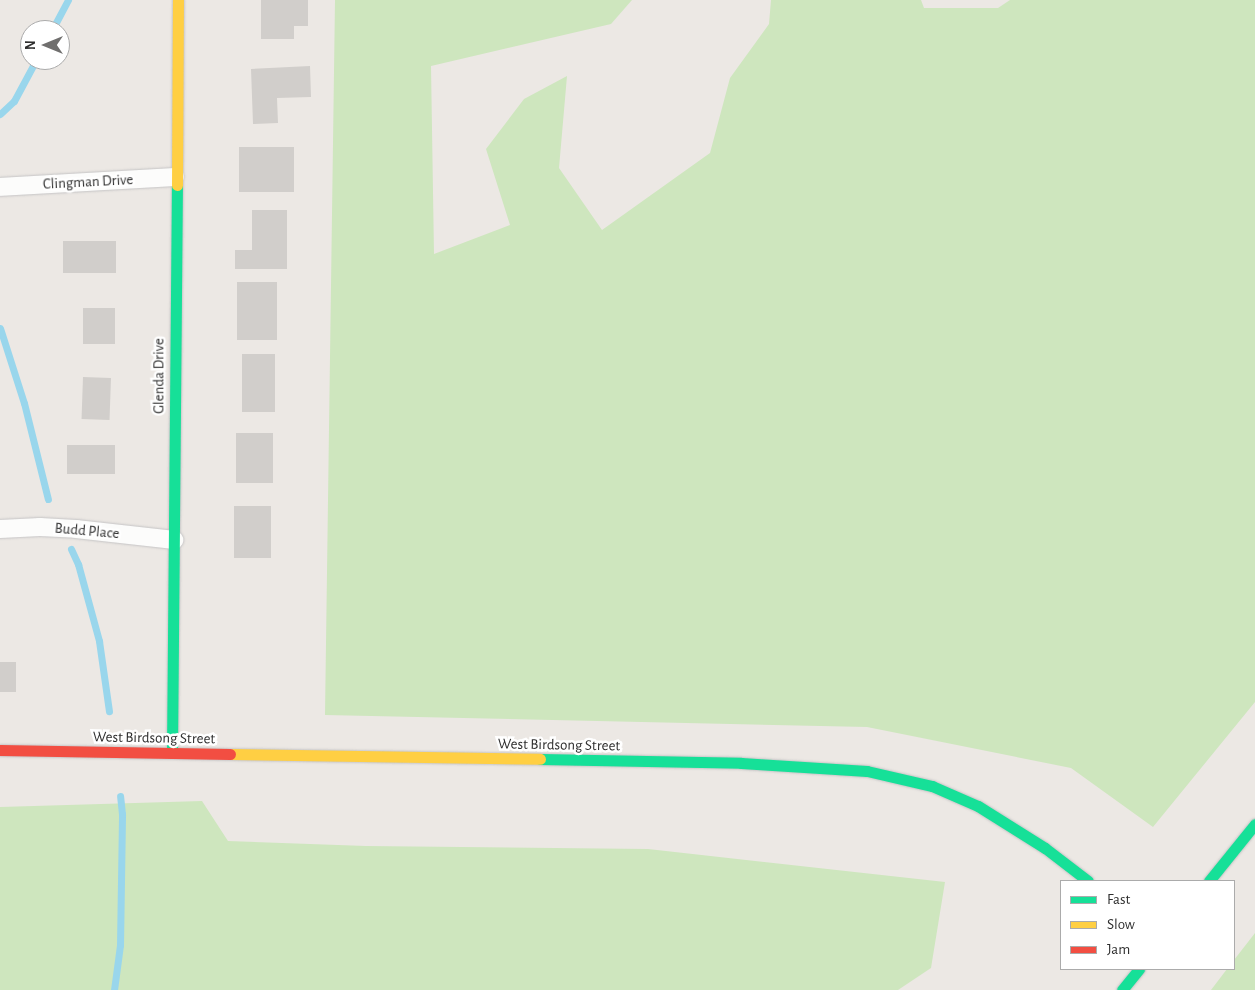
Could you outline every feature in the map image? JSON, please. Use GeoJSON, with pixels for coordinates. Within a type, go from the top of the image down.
{"type":"FeatureCollection","features":[{"type":"Feature","properties":{"kind":"street","name":"Glenda Drive"},"geometry":{"type":"LineString","coordinates":[[172,753],[175,177],[178,0]]}},
{"type":"Feature","properties":{"kind":"street","name":"Clingman Drive"},"geometry":{"type":"LineString","coordinates":[[0,187],[175,177]]}},
{"type":"Feature","properties":{"kind":"street","name":"Budd Place"},"geometry":{"type":"LineString","coordinates":[[0,529],[76,529],[174,540]]}},
{"type":"Feature","properties":{"kind":"street","name":"West Birdsong Street"},"geometry":{"type":"LineString","coordinates":[[0,750],[741,763],[867,771],[932,786],[978,806],[1045,848],[1087,880]]}},
{"type":"Feature","properties":{"kind":"street"},"geometry":{"type":"LineString","coordinates":[[1210,880],[1255,824]]}},
{"type":"Feature","properties":{"kind":"street"},"geometry":{"type":"LineString","coordinates":[[1122,990],[1138,970]]}},
{"type":"Feature","properties":{"kind":"green space"},"geometry":{"type":"Polygon","coordinates":[[[335,0],[632,0],[611,24],[431,66],[434,254],[510,225],[486,149],[524,99],[567,76],[559,168],[602,230],[710,153],[730,78],[769,24],[771,0],[921,0],[924,8],[998,8],[1010,0],[1255,0],[1255,702],[1153,827],[1071,768],[867,727],[325,715],[335,0]]]}},
{"type":"Feature","properties":{"kind":"green space"},"geometry":{"type":"Polygon","coordinates":[[[202,801],[228,841],[366,846],[648,849],[945,882],[931,968],[898,990],[0,990],[0,807],[202,801]]]}},
{"type":"Feature","properties":{"kind":"green space"},"geometry":{"type":"Polygon","coordinates":[[[1255,933],[1255,990],[1211,990],[1226,970],[1235,970],[1235,959],[1255,933]]]}},
{"type":"Feature","properties":{"kind":"building"},"geometry":{"type":"Polygon","coordinates":[[[261,0],[308,0],[308,26],[294,26],[294,39],[261,39],[261,0]]]}},
{"type":"Feature","properties":{"kind":"building"},"geometry":{"type":"Polygon","coordinates":[[[310,66],[311,97],[277,98],[278,123],[253,124],[251,69],[310,66]]]}},
{"type":"Feature","properties":{"kind":"building"},"geometry":{"type":"Polygon","coordinates":[[[239,147],[294,147],[294,192],[239,192],[239,147]]]}},
{"type":"Feature","properties":{"kind":"building"},"geometry":{"type":"Polygon","coordinates":[[[252,210],[287,210],[287,269],[235,269],[235,250],[252,250],[252,210]]]}},
{"type":"Feature","properties":{"kind":"building"},"geometry":{"type":"Polygon","coordinates":[[[63,241],[116,241],[116,273],[63,273],[63,241]]]}},
{"type":"Feature","properties":{"kind":"building"},"geometry":{"type":"Polygon","coordinates":[[[237,282],[277,282],[277,340],[237,340],[237,282]]]}},
{"type":"Feature","properties":{"kind":"building"},"geometry":{"type":"Polygon","coordinates":[[[83,308],[115,308],[115,344],[83,344],[83,308]]]}},
{"type":"Feature","properties":{"kind":"building"},"geometry":{"type":"Polygon","coordinates":[[[242,354],[275,354],[275,412],[242,412],[242,354]]]}},
{"type":"Feature","properties":{"kind":"building"},"geometry":{"type":"Polygon","coordinates":[[[83,377],[111,378],[110,420],[82,419],[83,377]]]}},
{"type":"Feature","properties":{"kind":"building"},"geometry":{"type":"Polygon","coordinates":[[[236,433],[273,433],[273,483],[236,483],[236,433]]]}},
{"type":"Feature","properties":{"kind":"building"},"geometry":{"type":"Polygon","coordinates":[[[67,445],[115,445],[115,474],[67,474],[67,445]]]}},
{"type":"Feature","properties":{"kind":"building"},"geometry":{"type":"Polygon","coordinates":[[[234,506],[271,506],[271,558],[234,558],[234,506]]]}},
{"type":"Feature","properties":{"kind":"building"},"geometry":{"type":"Polygon","coordinates":[[[0,662],[16,662],[16,692],[0,692],[0,662]]]}},
{"type":"Feature","properties":{"kind":"waterway"},"geometry":{"type":"LineString","coordinates":[[57,20],[68,0]]}},
{"type":"Feature","properties":{"kind":"waterway"},"geometry":{"type":"LineString","coordinates":[[0,114],[14,101],[31,70]]}},
{"type":"Feature","properties":{"kind":"waterway"},"geometry":{"type":"LineString","coordinates":[[0,328],[24,403],[48,499]]}},
{"type":"Feature","properties":{"kind":"waterway"},"geometry":{"type":"LineString","coordinates":[[71,549],[78,564],[99,641],[109,711]]}},
{"type":"Feature","properties":{"kind":"waterway"},"geometry":{"type":"LineString","coordinates":[[114,990],[120,945],[122,814],[120,796]]}},
{"type":"Feature","properties":{"kind":"traffic: fast"},"geometry":{"type":"LineString","coordinates":[[172,753],[177,185]]}},
{"type":"Feature","properties":{"kind":"traffic: fast"},"geometry":{"type":"LineString","coordinates":[[540,759],[741,763],[867,771],[932,786],[978,806],[1045,848],[1087,880]]}},
{"type":"Feature","properties":{"kind":"traffic: fast"},"geometry":{"type":"LineString","coordinates":[[1210,880],[1255,824]]}},
{"type":"Feature","properties":{"kind":"traffic: fast"},"geometry":{"type":"LineString","coordinates":[[1122,990],[1138,970]]}},
{"type":"Feature","properties":{"kind":"traffic: slow"},"geometry":{"type":"LineString","coordinates":[[177,185],[178,0]]}},
{"type":"Feature","properties":{"kind":"traffic: slow"},"geometry":{"type":"LineString","coordinates":[[230,754],[540,759]]}},
{"type":"Feature","properties":{"kind":"traffic: jam"},"geometry":{"type":"LineString","coordinates":[[0,750],[230,754]]}}]}
